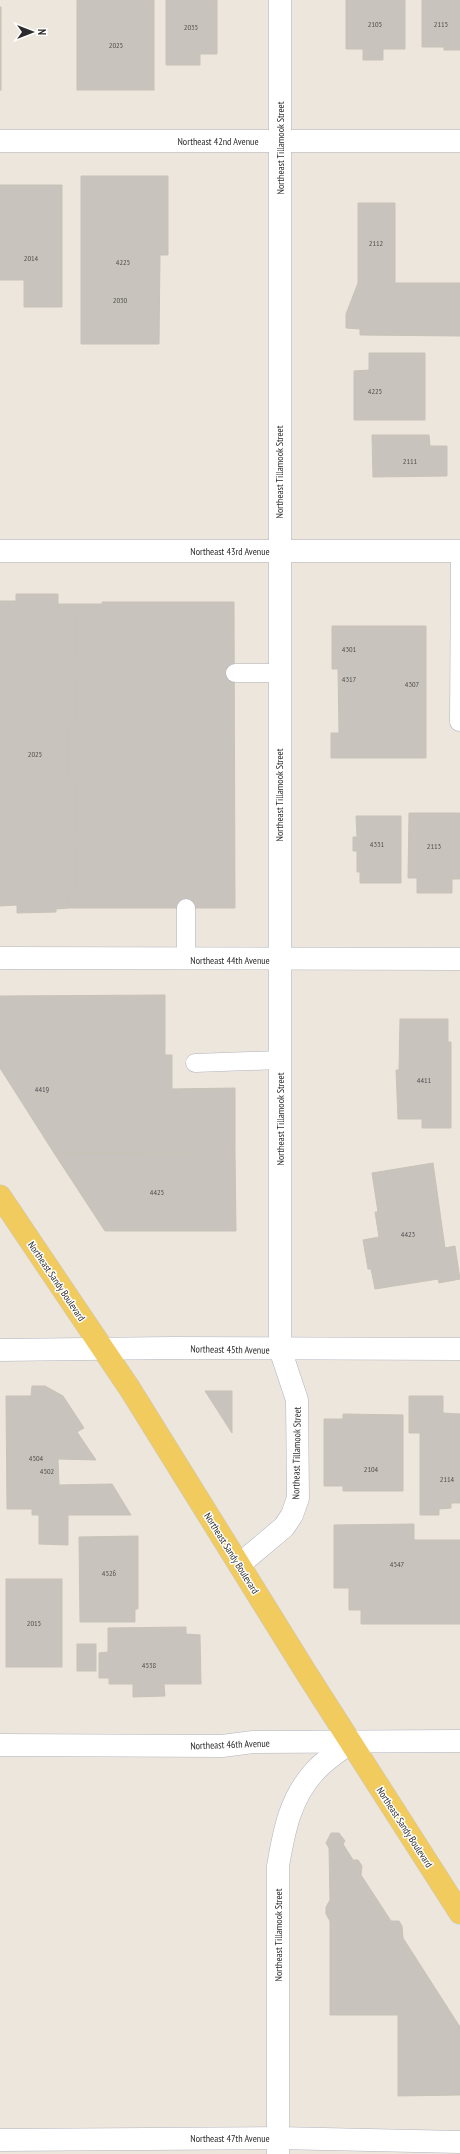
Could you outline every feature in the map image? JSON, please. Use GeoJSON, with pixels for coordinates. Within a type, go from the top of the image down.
{"type":"FeatureCollection","features":[{"type":"Feature","properties":{"kind":"main road","name":"Northeast Sandy Boulevard"},"geometry":{"type":"LineString","coordinates":[[0,1196],[103,1350],[460,1913]]}},
{"type":"Feature","properties":{"kind":"street","name":"Northeast Tillamook Street"},"geometry":{"type":"LineString","coordinates":[[240,1564],[284,1527],[292,1516],[298,1498],[297,1400],[280,1349],[280,0]]}},
{"type":"Feature","properties":{"kind":"street","name":"Northeast 42nd Avenue"},"geometry":{"type":"LineString","coordinates":[[0,141],[460,141]]}},
{"type":"Feature","properties":{"kind":"street","name":"Northeast 43rd Avenue"},"geometry":{"type":"LineString","coordinates":[[0,551],[460,552]]}},
{"type":"Feature","properties":{"kind":"street","name":"Northeast 44th Avenue"},"geometry":{"type":"LineString","coordinates":[[0,958],[186,960],[460,959]]}},
{"type":"Feature","properties":{"kind":"street","name":"Northeast 45th Avenue"},"geometry":{"type":"LineString","coordinates":[[0,1350],[172,1348],[460,1349]]}},
{"type":"Feature","properties":{"kind":"street","name":"Northeast 46th Avenue"},"geometry":{"type":"LineString","coordinates":[[0,1745],[222,1746],[253,1742],[460,1741]]}},
{"type":"Feature","properties":{"kind":"street","name":"Northeast Tillamook Street"},"geometry":{"type":"LineString","coordinates":[[278,2146],[278,1866],[285,1827],[298,1791],[316,1770],[351,1742]]}},
{"type":"Feature","properties":{"kind":"street","name":"Northeast 47th Avenue"},"geometry":{"type":"LineString","coordinates":[[0,2140],[278,2146],[460,2142]]}},
{"type":"Feature","properties":{"kind":"lane"},"geometry":{"type":"LineString","coordinates":[[459,722],[460,552]]}},
{"type":"Feature","properties":{"kind":"lane"},"geometry":{"type":"LineString","coordinates":[[234,673],[279,673]]}},
{"type":"Feature","properties":{"kind":"lane"},"geometry":{"type":"LineString","coordinates":[[186,908],[186,960]]}},
{"type":"Feature","properties":{"kind":"lane"},"geometry":{"type":"LineString","coordinates":[[195,1063],[280,1060]]}},
{"type":"Feature","properties":{"kind":"building"},"geometry":{"type":"Polygon","coordinates":[[[77,0],[154,0],[154,90],[77,90],[77,0]]]}},
{"type":"Feature","properties":{"kind":"building"},"geometry":{"type":"Polygon","coordinates":[[[166,0],[217,0],[217,54],[200,54],[200,65],[166,65],[166,0]]]}},
{"type":"Feature","properties":{"kind":"building"},"geometry":{"type":"Polygon","coordinates":[[[346,0],[405,0],[405,49],[383,49],[383,60],[363,60],[363,49],[346,49],[346,0]]]}},
{"type":"Feature","properties":{"kind":"building"},"geometry":{"type":"Polygon","coordinates":[[[422,0],[460,0],[460,50],[444,50],[444,47],[422,47],[422,0]]]}},
{"type":"Feature","properties":{"kind":"building"},"geometry":{"type":"Polygon","coordinates":[[[1,7],[1,90],[0,90],[1,7]]]}},
{"type":"Feature","properties":{"kind":"building"},"geometry":{"type":"Polygon","coordinates":[[[81,176],[168,176],[168,255],[160,255],[159,344],[81,344],[81,176]]]}},
{"type":"Feature","properties":{"kind":"building"},"geometry":{"type":"Polygon","coordinates":[[[0,185],[62,185],[62,307],[24,307],[24,280],[0,280],[0,185]]]}},
{"type":"Feature","properties":{"kind":"building"},"geometry":{"type":"Polygon","coordinates":[[[358,203],[395,203],[395,283],[460,283],[460,336],[360,335],[360,329],[346,328],[346,314],[358,283],[358,203]]]}},
{"type":"Feature","properties":{"kind":"building"},"geometry":{"type":"Polygon","coordinates":[[[369,353],[425,353],[425,420],[354,420],[354,371],[369,370],[369,353]]]}},
{"type":"Feature","properties":{"kind":"building"},"geometry":{"type":"Polygon","coordinates":[[[372,435],[429,435],[430,446],[447,446],[447,476],[373,477],[372,435]]]}},
{"type":"Feature","properties":{"kind":"building"},"geometry":{"type":"Polygon","coordinates":[[[16,594],[58,594],[58,611],[79,611],[79,617],[75,617],[75,660],[80,660],[80,677],[75,677],[75,726],[69,726],[69,782],[75,782],[76,833],[78,833],[78,846],[76,846],[76,889],[78,889],[78,896],[69,896],[69,908],[56,909],[56,912],[17,913],[17,905],[0,906],[0,601],[16,601],[16,594]]]}},
{"type":"Feature","properties":{"kind":"building"},"geometry":{"type":"Polygon","coordinates":[[[102,602],[234,602],[235,908],[69,908],[69,896],[78,896],[78,889],[76,889],[76,846],[78,846],[78,833],[76,833],[75,782],[69,782],[69,726],[75,726],[75,677],[80,677],[80,660],[75,660],[75,617],[79,617],[79,611],[58,611],[58,604],[102,604],[102,602]]]}},
{"type":"Feature","properties":{"kind":"building"},"geometry":{"type":"Polygon","coordinates":[[[332,626],[426,626],[426,758],[331,758],[331,733],[339,733],[338,669],[332,669],[332,626]]]}},
{"type":"Feature","properties":{"kind":"building"},"geometry":{"type":"Polygon","coordinates":[[[409,813],[460,813],[460,879],[452,879],[452,893],[417,893],[417,878],[408,878],[409,813]]]}},
{"type":"Feature","properties":{"kind":"building"},"geometry":{"type":"Polygon","coordinates":[[[356,816],[401,816],[401,883],[360,883],[360,872],[357,872],[357,851],[353,851],[353,837],[357,837],[356,816]]]}},
{"type":"Feature","properties":{"kind":"building"},"geometry":{"type":"Polygon","coordinates":[[[165,995],[165,1055],[172,1055],[172,1089],[235,1088],[235,1152],[54,1153],[0,1068],[0,996],[165,995]]]}},
{"type":"Feature","properties":{"kind":"building"},"geometry":{"type":"Polygon","coordinates":[[[400,1019],[448,1019],[448,1042],[451,1042],[451,1128],[422,1128],[422,1119],[398,1119],[396,1070],[399,1070],[400,1019]]]}},
{"type":"Feature","properties":{"kind":"building"},"geometry":{"type":"Polygon","coordinates":[[[235,1152],[236,1231],[105,1231],[54,1153],[235,1152]]]}},
{"type":"Feature","properties":{"kind":"building"},"geometry":{"type":"Polygon","coordinates":[[[433,1163],[445,1248],[455,1246],[460,1279],[439,1283],[438,1279],[375,1289],[371,1269],[368,1269],[363,1240],[379,1237],[375,1212],[378,1212],[372,1173],[433,1163]]]}},
{"type":"Feature","properties":{"kind":"building"},"geometry":{"type":"Polygon","coordinates":[[[32,1386],[45,1386],[63,1396],[84,1428],[77,1432],[96,1460],[58,1459],[59,1485],[112,1484],[131,1515],[68,1515],[68,1545],[39,1544],[39,1515],[32,1515],[32,1509],[7,1509],[6,1396],[31,1396],[32,1386]]]}},
{"type":"Feature","properties":{"kind":"building"},"geometry":{"type":"Polygon","coordinates":[[[205,1391],[232,1391],[232,1433],[205,1391]]]}},
{"type":"Feature","properties":{"kind":"building"},"geometry":{"type":"Polygon","coordinates":[[[409,1396],[443,1396],[443,1413],[460,1414],[460,1503],[451,1503],[451,1508],[439,1509],[439,1515],[420,1515],[420,1433],[409,1433],[409,1396]]]}},
{"type":"Feature","properties":{"kind":"building"},"geometry":{"type":"Polygon","coordinates":[[[343,1414],[403,1415],[403,1491],[343,1491],[343,1486],[324,1486],[324,1419],[343,1419],[343,1414]]]}},
{"type":"Feature","properties":{"kind":"building"},"geometry":{"type":"Polygon","coordinates":[[[414,1524],[414,1540],[460,1540],[460,1624],[361,1624],[361,1610],[349,1610],[349,1588],[334,1588],[334,1525],[414,1524]]]}},
{"type":"Feature","properties":{"kind":"building"},"geometry":{"type":"Polygon","coordinates":[[[138,1536],[138,1609],[135,1609],[135,1622],[80,1622],[79,1537],[138,1536]]]}},
{"type":"Feature","properties":{"kind":"building"},"geometry":{"type":"Polygon","coordinates":[[[6,1579],[62,1579],[62,1667],[6,1667],[6,1579]]]}},
{"type":"Feature","properties":{"kind":"building"},"geometry":{"type":"Polygon","coordinates":[[[186,1627],[186,1634],[200,1635],[201,1684],[164,1684],[165,1696],[133,1697],[133,1684],[109,1684],[109,1678],[99,1678],[99,1653],[108,1652],[108,1628],[186,1627]]]}},
{"type":"Feature","properties":{"kind":"building"},"geometry":{"type":"Polygon","coordinates":[[[77,1644],[96,1644],[96,1671],[77,1671],[77,1644]]]}},
{"type":"Feature","properties":{"kind":"building"},"geometry":{"type":"Polygon","coordinates":[[[331,1833],[339,1833],[345,1841],[343,1844],[353,1860],[358,1860],[362,1866],[361,1875],[391,1921],[399,1921],[402,1926],[403,1938],[460,2027],[460,2095],[398,2096],[398,2015],[330,2015],[330,1921],[326,1914],[326,1907],[330,1900],[329,1848],[326,1843],[331,1833]]]}}]}
